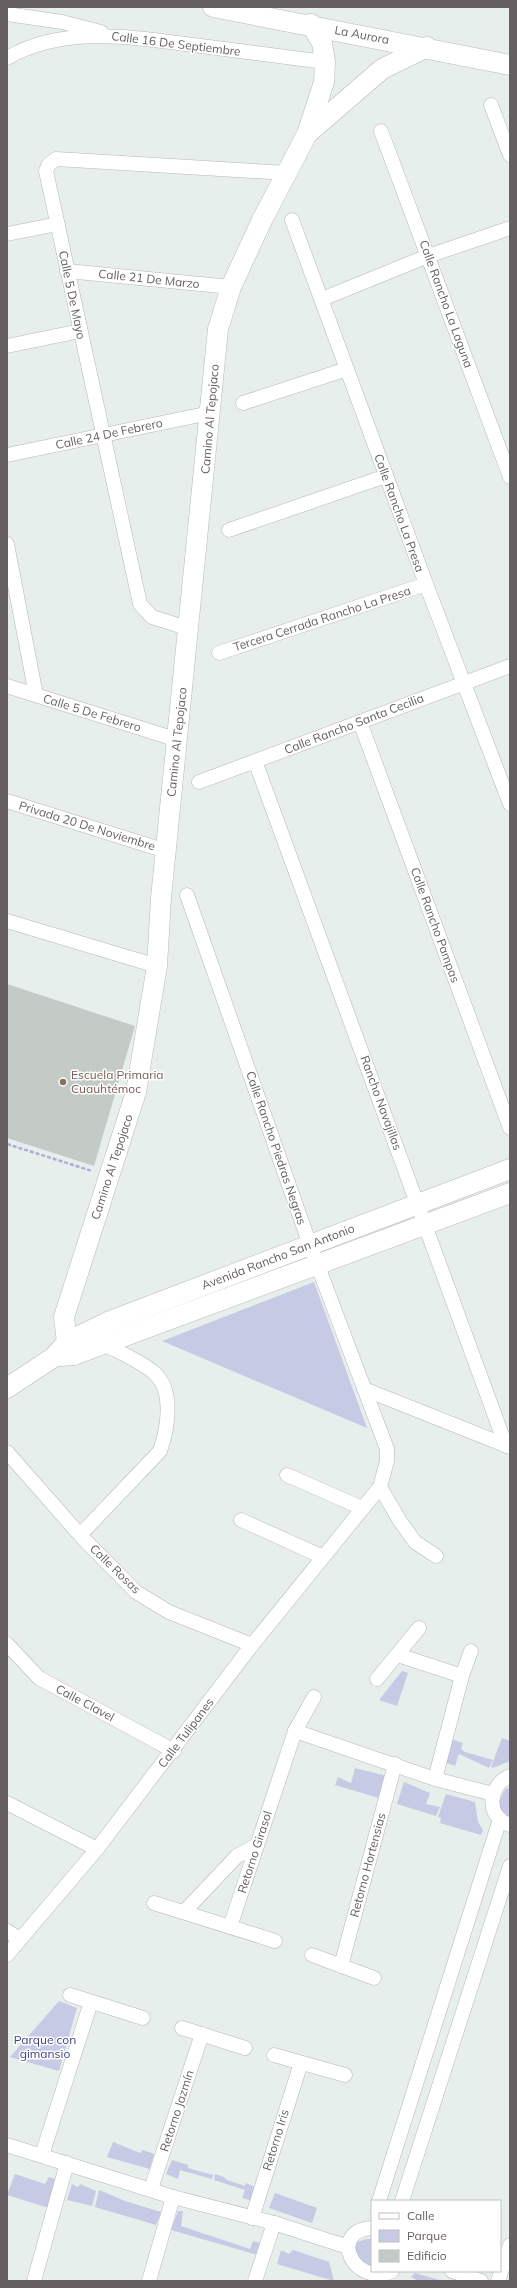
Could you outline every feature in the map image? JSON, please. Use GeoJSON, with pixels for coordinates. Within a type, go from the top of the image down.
{"type":"FeatureCollection","features":[{"type":"Feature","properties":{"kind":"street","name":"La Aurora"},"geometry":{"type":"LineString","coordinates":[[215,7],[311,24],[510,65]]}},
{"type":"Feature","properties":{"kind":"street"},"geometry":{"type":"LineString","coordinates":[[7,14],[62,22],[111,35]]}},
{"type":"Feature","properties":{"kind":"street","name":"Camino Al Tepojaco"},"geometry":{"type":"LineString","coordinates":[[70,1349],[64,1317],[136,1092],[156,966],[218,329],[231,288],[262,220],[307,134],[324,82],[325,62],[322,43],[311,24]]}},
{"type":"Feature","properties":{"kind":"street","name":"Calle 16 De Septiembre"},"geometry":{"type":"LineString","coordinates":[[7,58],[20,50],[57,39],[111,35],[325,62]]}},
{"type":"Feature","properties":{"kind":"street","name":"Camino Al Tepojaco"},"geometry":{"type":"LineString","coordinates":[[307,134],[382,70],[427,48]]}},
{"type":"Feature","properties":{"kind":"street"},"geometry":{"type":"LineString","coordinates":[[491,105],[510,155]]}},
{"type":"Feature","properties":{"kind":"street","name":"Calle Rancho La Laguna"},"geometry":{"type":"LineString","coordinates":[[381,130],[510,477]]}},
{"type":"Feature","properties":{"kind":"street","name":"Calle 5 De Mayo"},"geometry":{"type":"LineString","coordinates":[[190,629],[152,617],[140,604],[102,436],[46,171],[49,164],[56,159],[287,173]]}},
{"type":"Feature","properties":{"kind":"street","name":"Calle Rancho La Presa"},"geometry":{"type":"LineString","coordinates":[[292,220],[426,584],[510,804]]}},
{"type":"Feature","properties":{"kind":"street"},"geometry":{"type":"LineString","coordinates":[[7,234],[58,224]]}},
{"type":"Feature","properties":{"kind":"street"},"geometry":{"type":"LineString","coordinates":[[322,299],[428,256],[510,228]]}},
{"type":"Feature","properties":{"kind":"street","name":"Calle 21 De Marzo"},"geometry":{"type":"LineString","coordinates":[[67,271],[231,288]]}},
{"type":"Feature","properties":{"kind":"street"},"geometry":{"type":"LineString","coordinates":[[7,346],[80,331]]}},
{"type":"Feature","properties":{"kind":"street"},"geometry":{"type":"LineString","coordinates":[[243,403],[347,369]]}},
{"type":"Feature","properties":{"kind":"street","name":"Calle 24 De Febrero"},"geometry":{"type":"LineString","coordinates":[[7,455],[210,413]]}},
{"type":"Feature","properties":{"kind":"street"},"geometry":{"type":"LineString","coordinates":[[229,530],[386,476]]}},
{"type":"Feature","properties":{"kind":"street"},"geometry":{"type":"LineString","coordinates":[[7,544],[36,696]]}},
{"type":"Feature","properties":{"kind":"street","name":"Tercera Cerrada Rancho La Presa"},"geometry":{"type":"LineString","coordinates":[[219,653],[426,584]]}},
{"type":"Feature","properties":{"kind":"street","name":"Calle Rancho Santa Cecilia"},"geometry":{"type":"LineString","coordinates":[[199,782],[510,666]]}},
{"type":"Feature","properties":{"kind":"street","name":"Calle 5 De Febrero"},"geometry":{"type":"LineString","coordinates":[[7,686],[178,740]]}},
{"type":"Feature","properties":{"kind":"street","name":"Calle Rancho Pampas"},"geometry":{"type":"LineString","coordinates":[[360,722],[510,1128]]}},
{"type":"Feature","properties":{"kind":"street","name":"Rancho Navajillas"},"geometry":{"type":"LineString","coordinates":[[255,761],[424,1224],[508,1446]]}},
{"type":"Feature","properties":{"kind":"street","name":"Privada 20 De Noviembre"},"geometry":{"type":"LineString","coordinates":[[7,801],[166,851]]}},
{"type":"Feature","properties":{"kind":"street","name":"Calle Rancho Piedras Negras"},"geometry":{"type":"LineString","coordinates":[[187,895],[310,1246],[387,1449],[387,1461],[380,1487],[362,1508]]}},
{"type":"Feature","properties":{"kind":"street"},"geometry":{"type":"LineString","coordinates":[[7,920],[156,966]]}},
{"type":"Feature","properties":{"kind":"street","name":"Avenida Rancho San Antonio"},"geometry":{"type":"LineString","coordinates":[[98,1336],[110,1321],[510,1170]]}},
{"type":"Feature","properties":{"kind":"street","name":"Avenida Rancho San Antonio"},"geometry":{"type":"LineString","coordinates":[[7,1388],[54,1357],[98,1336],[318,1266],[424,1224],[510,1193]]}},
{"type":"Feature","properties":{"kind":"street"},"geometry":{"type":"LineString","coordinates":[[80,1535],[160,1451],[165,1436],[167,1395],[163,1384],[153,1371],[98,1336]]}},
{"type":"Feature","properties":{"kind":"street"},"geometry":{"type":"LineString","coordinates":[[364,1389],[508,1446]]}},
{"type":"Feature","properties":{"kind":"street","name":"Calle Rosas"},"geometry":{"type":"LineString","coordinates":[[7,1452],[80,1535],[136,1592],[169,1612],[252,1645]]}},
{"type":"Feature","properties":{"kind":"street"},"geometry":{"type":"LineString","coordinates":[[287,1475],[362,1508]]}},
{"type":"Feature","properties":{"kind":"street"},"geometry":{"type":"LineString","coordinates":[[380,1487],[400,1521],[415,1542],[436,1556]]}},
{"type":"Feature","properties":{"kind":"street","name":"Calle Tulipanes"},"geometry":{"type":"LineString","coordinates":[[7,1955],[97,1849],[174,1751],[252,1645],[362,1508]]}},
{"type":"Feature","properties":{"kind":"street"},"geometry":{"type":"LineString","coordinates":[[241,1520],[323,1557]]}},
{"type":"Feature","properties":{"kind":"street"},"geometry":{"type":"LineString","coordinates":[[377,1679],[419,1628]]}},
{"type":"Feature","properties":{"kind":"street","name":"Calle Clavel"},"geometry":{"type":"LineString","coordinates":[[7,1644],[39,1678],[174,1751]]}},
{"type":"Feature","properties":{"kind":"street"},"geometry":{"type":"LineString","coordinates":[[435,1779],[462,1676],[471,1651]]}},
{"type":"Feature","properties":{"kind":"street"},"geometry":{"type":"LineString","coordinates":[[398,1655],[462,1676]]}},
{"type":"Feature","properties":{"kind":"street","name":"Retorno Girasol"},"geometry":{"type":"LineString","coordinates":[[230,1927],[295,1731],[314,1697]]}},
{"type":"Feature","properties":{"kind":"street"},"geometry":{"type":"LineString","coordinates":[[295,1731],[395,1764],[435,1779],[493,1794]]}},
{"type":"Feature","properties":{"kind":"street","name":"Retorno Hortensias"},"geometry":{"type":"LineString","coordinates":[[341,1966],[395,1764]]}},
{"type":"Feature","properties":{"kind":"street"},"geometry":{"type":"LineString","coordinates":[[379,2200],[436,2022],[505,1822],[493,1808],[493,1794],[503,1779],[510,1776]]}},
{"type":"Feature","properties":{"kind":"street"},"geometry":{"type":"LineString","coordinates":[[7,1803],[97,1849]]}},
{"type":"Feature","properties":{"kind":"street"},"geometry":{"type":"LineString","coordinates":[[184,1912],[237,1856],[257,1845]]}},
{"type":"Feature","properties":{"kind":"street"},"geometry":{"type":"LineString","coordinates":[[402,2200],[510,1866]]}},
{"type":"Feature","properties":{"kind":"street"},"geometry":{"type":"LineString","coordinates":[[154,1903],[275,1941]]}},
{"type":"Feature","properties":{"kind":"street"},"geometry":{"type":"LineString","coordinates":[[7,1931],[20,1939]]}},
{"type":"Feature","properties":{"kind":"street"},"geometry":{"type":"LineString","coordinates":[[312,1955],[374,1978]]}},
{"type":"Feature","properties":{"kind":"street"},"geometry":{"type":"LineString","coordinates":[[70,1995],[143,2018]]}},
{"type":"Feature","properties":{"kind":"street"},"geometry":{"type":"LineString","coordinates":[[42,2155],[91,2002]]}},
{"type":"Feature","properties":{"kind":"street"},"geometry":{"type":"LineString","coordinates":[[436,2022],[457,2029]]}},
{"type":"Feature","properties":{"kind":"street"},"geometry":{"type":"LineString","coordinates":[[182,2028],[245,2048]]}},
{"type":"Feature","properties":{"kind":"street","name":"Retorno Jazmín"},"geometry":{"type":"LineString","coordinates":[[151,2189],[202,2034]]}},
{"type":"Feature","properties":{"kind":"street"},"geometry":{"type":"LineString","coordinates":[[274,2055],[344,2075]]}},
{"type":"Feature","properties":{"kind":"street","name":"Retorno Iris"},"geometry":{"type":"LineString","coordinates":[[252,2218],[300,2063]]}},
{"type":"Feature","properties":{"kind":"street"},"geometry":{"type":"LineString","coordinates":[[7,2144],[174,2197],[274,2223],[348,2248]]}},
{"type":"Feature","properties":{"kind":"street"},"geometry":{"type":"LineString","coordinates":[[34,2281],[67,2163]]}},
{"type":"Feature","properties":{"kind":"street"},"geometry":{"type":"LineString","coordinates":[[149,2281],[174,2197]]}},
{"type":"Feature","properties":{"kind":"street"},"geometry":{"type":"LineString","coordinates":[[255,2281],[274,2223]]}},
{"type":"Feature","properties":{"kind":"street"},"geometry":{"type":"LineString","coordinates":[[371,2226],[356,2234],[348,2248],[348,2255],[352,2268],[363,2277],[370,2280],[391,2276]]}},
{"type":"Feature","properties":{"kind":"street"},"geometry":{"type":"LineString","coordinates":[[498,2281],[510,2245]]}},
{"type":"Feature","properties":{"kind":"street"},"geometry":{"type":"LineString","coordinates":[[455,2272],[481,2281]]}},
{"type":"Feature","properties":{"kind":"path"},"geometry":{"type":"LineString","coordinates":[[7,1144],[108,1177]]}},
{"type":"Feature","properties":{"kind":"green space"},"geometry":{"type":"Polygon","coordinates":[[[314,1282],[367,1428],[162,1341],[314,1282]]]}},
{"type":"Feature","properties":{"kind":"green space"},"geometry":{"type":"Polygon","coordinates":[[[402,1671],[408,1673],[397,1706],[379,1700],[402,1671]]]}},
{"type":"Feature","properties":{"kind":"green space"},"geometry":{"type":"Polygon","coordinates":[[[502,1738],[510,1741],[510,1761],[493,1768],[491,1767],[502,1738]]]}},
{"type":"Feature","properties":{"kind":"green space"},"geometry":{"type":"Polygon","coordinates":[[[451,1739],[463,1743],[461,1749],[465,1752],[493,1760],[489,1768],[459,1754],[455,1766],[444,1762],[451,1739]]]}},
{"type":"Feature","properties":{"kind":"green space"},"geometry":{"type":"Polygon","coordinates":[[[355,1768],[387,1776],[382,1799],[335,1785],[338,1777],[351,1783],[355,1768]]]}},
{"type":"Feature","properties":{"kind":"green space"},"geometry":{"type":"Polygon","coordinates":[[[404,1782],[430,1793],[426,1804],[440,1807],[436,1816],[397,1804],[404,1782]]]}},
{"type":"Feature","properties":{"kind":"green space"},"geometry":{"type":"Polygon","coordinates":[[[510,1788],[510,1820],[502,1813],[498,1803],[505,1789],[510,1788]]]}},
{"type":"Feature","properties":{"kind":"green space"},"geometry":{"type":"Polygon","coordinates":[[[446,1794],[475,1802],[478,1822],[483,1830],[481,1835],[440,1823],[441,1818],[438,1817],[446,1794]]]}},
{"type":"Feature","properties":{"kind":"green space","name":"Parque con gimansio"},"geometry":{"type":"Polygon","coordinates":[[[59,2001],[77,2008],[59,2071],[10,2057],[59,2001]]]}},
{"type":"Feature","properties":{"kind":"green space"},"geometry":{"type":"Polygon","coordinates":[[[113,2142],[140,2153],[143,2150],[154,2154],[150,2169],[107,2157],[113,2142]]]}},
{"type":"Feature","properties":{"kind":"green space"},"geometry":{"type":"Polygon","coordinates":[[[172,2160],[188,2165],[188,2168],[213,2175],[212,2179],[180,2170],[178,2179],[166,2174],[172,2160]]]}},
{"type":"Feature","properties":{"kind":"green space"},"geometry":{"type":"Polygon","coordinates":[[[15,2174],[45,2184],[49,2177],[58,2180],[49,2208],[7,2195],[15,2174]]]}},
{"type":"Feature","properties":{"kind":"green space"},"geometry":{"type":"Polygon","coordinates":[[[215,2174],[245,2186],[246,2183],[257,2188],[253,2201],[242,2198],[245,2190],[214,2180],[215,2174]]]}},
{"type":"Feature","properties":{"kind":"green space"},"geometry":{"type":"Polygon","coordinates":[[[72,2184],[78,2187],[80,2184],[96,2191],[92,2206],[67,2200],[72,2184]]]}},
{"type":"Feature","properties":{"kind":"green space"},"geometry":{"type":"Polygon","coordinates":[[[99,2190],[125,2201],[161,2212],[156,2225],[95,2207],[99,2190]]]}},
{"type":"Feature","properties":{"kind":"green space"},"geometry":{"type":"Polygon","coordinates":[[[275,2193],[317,2208],[312,2223],[269,2208],[275,2193]]]}},
{"type":"Feature","properties":{"kind":"green space"},"geometry":{"type":"Polygon","coordinates":[[[178,2211],[183,2211],[181,2226],[250,2249],[253,2241],[263,2244],[261,2256],[171,2230],[178,2211]]]}},
{"type":"Feature","properties":{"kind":"green space"},"geometry":{"type":"Polygon","coordinates":[[[366,2239],[371,2239],[371,2271],[361,2273],[349,2245],[366,2239]]]}},
{"type":"Feature","properties":{"kind":"green space"},"geometry":{"type":"Polygon","coordinates":[[[281,2250],[289,2254],[293,2250],[329,2262],[334,2281],[277,2264],[281,2250]]]}},
{"type":"Feature","properties":{"kind":"green space"},"geometry":{"type":"Polygon","coordinates":[[[415,2273],[443,2281],[418,2281],[411,2277],[415,2273]]]}},
{"type":"Feature","properties":{"kind":"building","name":"Escuela Primaria Cuauhtémoc"},"geometry":{"type":"Polygon","coordinates":[[[7,984],[135,1026],[94,1166],[7,1138],[7,984]]]}},
{"type":"Feature","properties":{"kind":"place","name":"Escuela Primaria Cuauhtémoc"},"geometry":{"type":"Point","coordinates":[63,1082]}}]}
